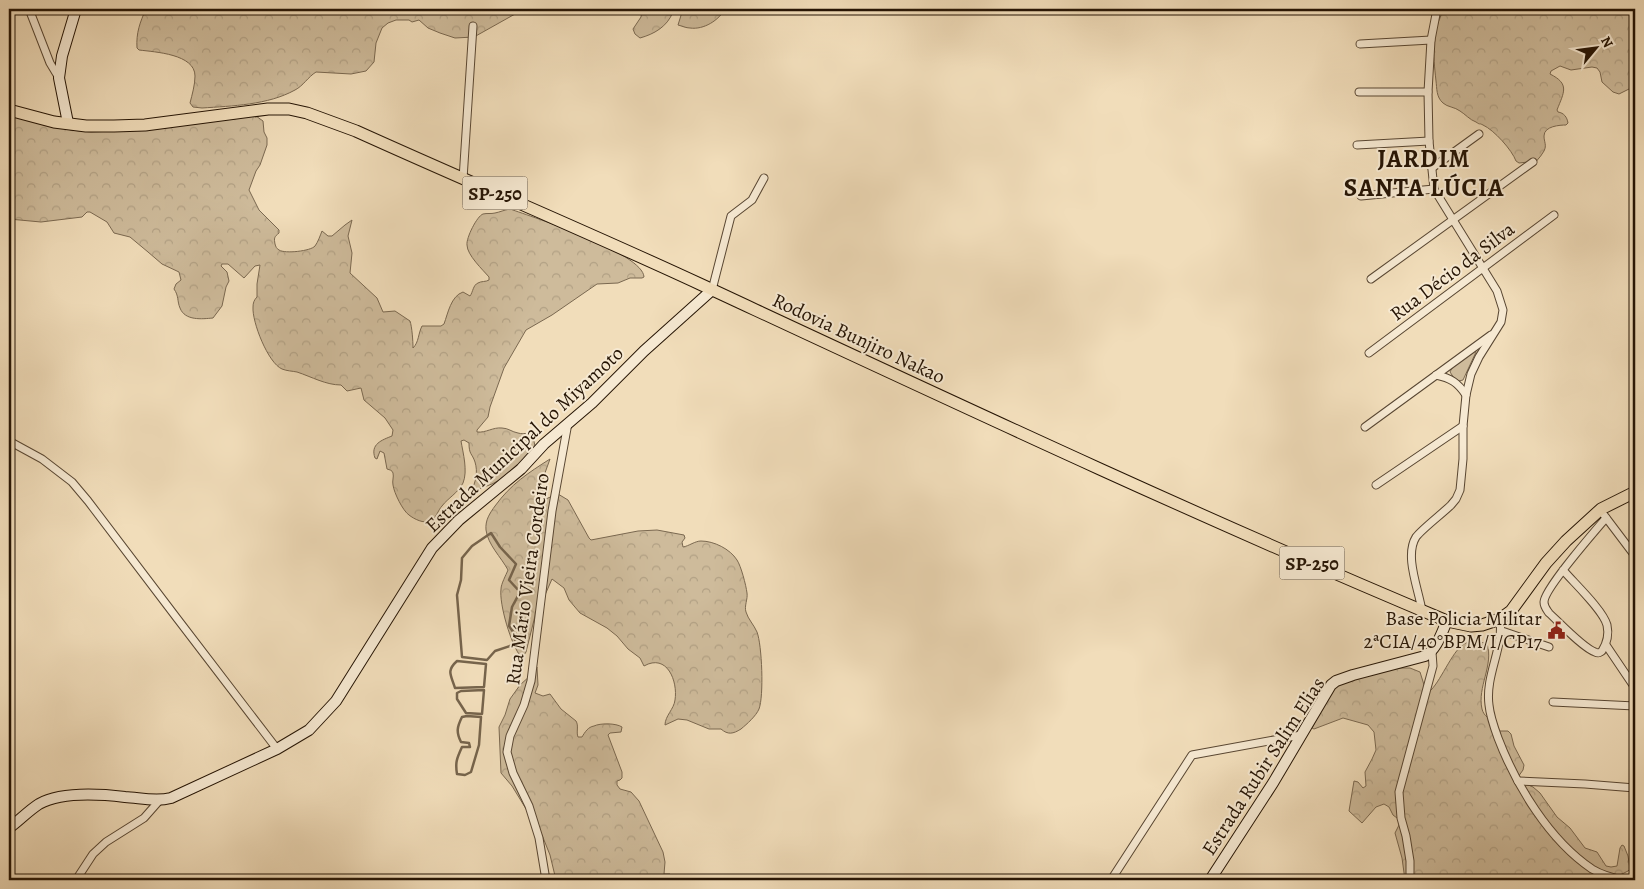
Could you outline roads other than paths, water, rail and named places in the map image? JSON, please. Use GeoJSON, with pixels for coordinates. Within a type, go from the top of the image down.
{"type":"FeatureCollection","features":[{"type":"Feature","properties":{"kind":"main road","name":"Rodovia Bunjiro Nakao"},"geometry":{"type":"LineString","coordinates":[[9,110],[54,122],[86,126],[145,125],[268,109],[289,109],[307,113],[356,131],[712,290],[1226,526],[1447,621],[1471,626],[1482,625],[1500,619],[1515,607],[1546,563],[1566,540],[1635,492]]}},
{"type":"Feature","properties":{"kind":"street"},"geometry":{"type":"LineString","coordinates":[[30,9],[50,63],[59,78]]}},
{"type":"Feature","properties":{"kind":"street"},"geometry":{"type":"LineString","coordinates":[[68,123],[59,78],[62,56],[76,9]]}},
{"type":"Feature","properties":{"kind":"street"},"geometry":{"type":"LineString","coordinates":[[1422,611],[1412,566],[1413,545],[1416,537],[1456,499],[1460,490],[1463,467],[1463,426],[1466,394],[1479,357],[1501,322],[1503,310],[1501,300],[1484,268],[1434,189],[1429,140],[1428,92],[1431,40],[1437,9]]}},
{"type":"Feature","properties":{"kind":"street"},"geometry":{"type":"LineString","coordinates":[[463,179],[473,26]]}},
{"type":"Feature","properties":{"kind":"street"},"geometry":{"type":"LineString","coordinates":[[1360,44],[1431,40]]}},
{"type":"Feature","properties":{"kind":"street"},"geometry":{"type":"LineString","coordinates":[[1360,92],[1428,92]]}},
{"type":"Feature","properties":{"kind":"street"},"geometry":{"type":"LineString","coordinates":[[1432,168],[1479,134]]}},
{"type":"Feature","properties":{"kind":"street"},"geometry":{"type":"LineString","coordinates":[[1357,145],[1429,140]]}},
{"type":"Feature","properties":{"kind":"street"},"geometry":{"type":"LineString","coordinates":[[1371,279],[1533,162]]}},
{"type":"Feature","properties":{"kind":"street"},"geometry":{"type":"LineString","coordinates":[[712,290],[731,216],[752,200],[764,178]]}},
{"type":"Feature","properties":{"kind":"street"},"geometry":{"type":"LineString","coordinates":[[1361,196],[1434,189]]}},
{"type":"Feature","properties":{"kind":"street","name":"Rua Décio da Silva"},"geometry":{"type":"LineString","coordinates":[[1368,353],[1554,215]]}},
{"type":"Feature","properties":{"kind":"street","name":"Estrada Municipal do Miyamoto"},"geometry":{"type":"LineString","coordinates":[[9,828],[37,805],[61,797],[106,795],[159,801],[182,794],[277,748],[309,730],[336,700],[432,548],[446,533],[521,469],[544,444],[592,403],[667,329],[712,290]]}},
{"type":"Feature","properties":{"kind":"street"},"geometry":{"type":"LineString","coordinates":[[1364,427],[1495,332]]}},
{"type":"Feature","properties":{"kind":"street"},"geometry":{"type":"LineString","coordinates":[[1436,375],[1452,380],[1466,394]]}},
{"type":"Feature","properties":{"kind":"street","name":"Rua Mário Vieira Cordeiro"},"geometry":{"type":"LineString","coordinates":[[546,880],[539,838],[529,806],[513,773],[507,752],[510,736],[524,705],[531,681],[552,511],[568,423]]}},
{"type":"Feature","properties":{"kind":"street"},"geometry":{"type":"LineString","coordinates":[[1376,485],[1463,426]]}},
{"type":"Feature","properties":{"kind":"street"},"geometry":{"type":"LineString","coordinates":[[9,441],[42,459],[72,482],[277,748]]}},
{"type":"Feature","properties":{"kind":"street"},"geometry":{"type":"LineString","coordinates":[[1563,570],[1606,620],[1608,631],[1606,645],[1599,653],[1590,650],[1545,607],[1545,597],[1563,570],[1603,513],[1635,556]]}},
{"type":"Feature","properties":{"kind":"street"},"geometry":{"type":"LineString","coordinates":[[1500,619],[1502,631],[1489,687],[1488,704],[1500,741],[1518,781],[1548,826],[1563,845],[1579,860],[1602,874],[1624,880]]}},
{"type":"Feature","properties":{"kind":"street"},"geometry":{"type":"LineString","coordinates":[[1410,880],[1410,861],[1401,818],[1400,792],[1433,666],[1432,652],[1447,621]]}},
{"type":"Feature","properties":{"kind":"street"},"geometry":{"type":"LineString","coordinates":[[1502,631],[1549,647]]}},
{"type":"Feature","properties":{"kind":"street"},"geometry":{"type":"LineString","coordinates":[[1606,645],[1635,688]]}},
{"type":"Feature","properties":{"kind":"street","name":"Estrada Rubir Salim Elias"},"geometry":{"type":"LineString","coordinates":[[1210,880],[1273,783],[1331,685],[1336,681],[1353,675],[1426,656],[1432,652]]}},
{"type":"Feature","properties":{"kind":"street"},"geometry":{"type":"LineString","coordinates":[[1553,702],[1635,706]]}},
{"type":"Feature","properties":{"kind":"street"},"geometry":{"type":"LineString","coordinates":[[1111,880],[1192,755],[1302,735]]}},
{"type":"Feature","properties":{"kind":"street"},"geometry":{"type":"LineString","coordinates":[[1518,781],[1635,788]]}},
{"type":"Feature","properties":{"kind":"street"},"geometry":{"type":"LineString","coordinates":[[76,880],[93,854],[106,842],[144,818],[159,801]]}},
{"type":"Feature","properties":{"kind":"waterway"},"geometry":{"type":"LineString","coordinates":[[491,533],[500,547],[516,564],[509,580],[520,592],[512,607],[509,626],[514,633],[516,644],[495,651],[487,660],[462,657],[457,595],[461,580],[462,558],[472,546],[491,533]]}},
{"type":"Feature","properties":{"kind":"waterway"},"geometry":{"type":"LineString","coordinates":[[457,661],[486,664],[484,687],[455,688],[450,671],[457,661]]}},
{"type":"Feature","properties":{"kind":"waterway"},"geometry":{"type":"LineString","coordinates":[[484,690],[482,714],[466,713],[457,699],[457,693],[461,691],[484,690]]}},
{"type":"Feature","properties":{"kind":"waterway"},"geometry":{"type":"LineString","coordinates":[[467,716],[481,717],[479,745],[471,772],[465,775],[457,774],[456,766],[462,747],[470,747],[469,743],[461,742],[458,735],[458,727],[462,717],[467,716]]}},
{"type":"Feature","properties":{"kind":"place","name":"Base Policia Militar 2ªCIA/40°BPM/I/CP17"},"geometry":{"type":"Point","coordinates":[1556,630]}},
{"type":"Feature","properties":{"kind":"district","name":"JARDIM SANTA LÚCIA"},"geometry":{"type":"Point","coordinates":[1424,172]}}]}
